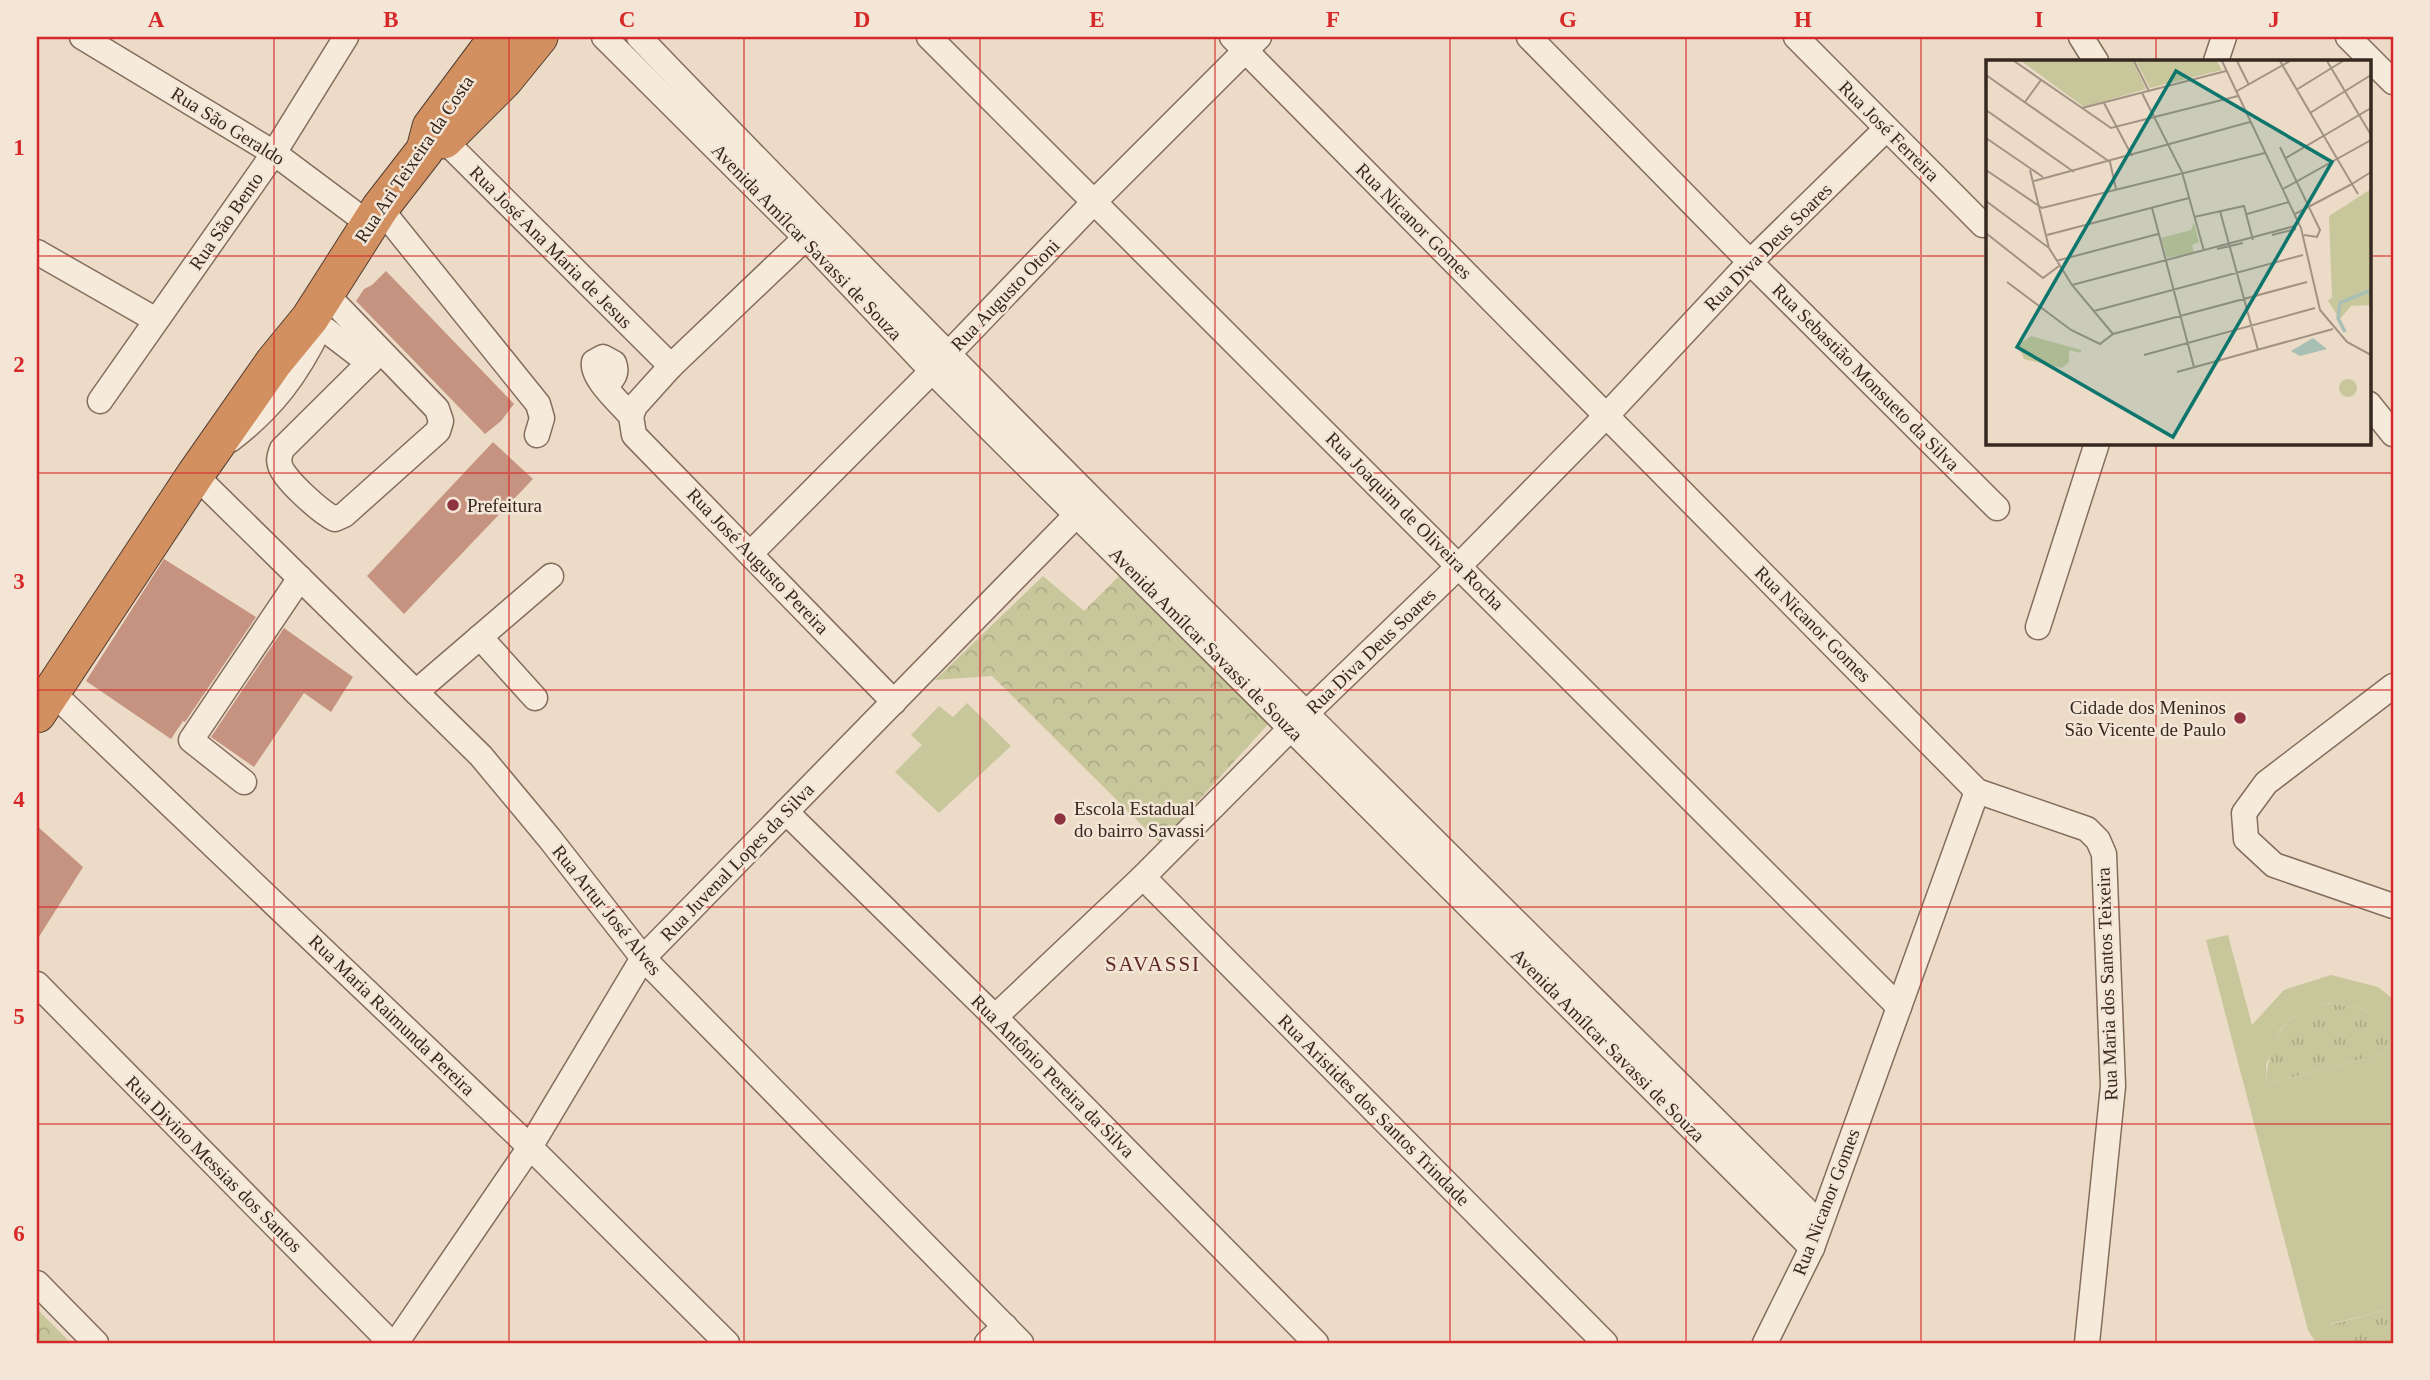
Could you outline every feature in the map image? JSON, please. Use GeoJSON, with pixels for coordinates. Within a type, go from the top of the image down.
{"type":"FeatureCollection","features":[{"type":"Feature","properties":{"kind":"highway"},"geometry":{"type":"LineString","coordinates":[[433,139],[503,80],[539,37]]}},
{"type":"Feature","properties":{"kind":"highway","name":"Rua Ari Teixeira da Costa"},"geometry":{"type":"LineString","coordinates":[[44,703],[201,466],[274,362],[318,313],[375,216],[433,139],[488,40]]}},
{"type":"Feature","properties":{"kind":"street","name":"Rua São Geraldo"},"geometry":{"type":"LineString","coordinates":[[82,37],[375,216],[538,404],[542,418],[537,435]]}},
{"type":"Feature","properties":{"kind":"street","name":"Rua São Bento"},"geometry":{"type":"LineString","coordinates":[[100,401],[274,153],[346,37]]}},
{"type":"Feature","properties":{"kind":"street","name":"Avenida Amílcar Savassi de Souza"},"geometry":{"type":"LineString","coordinates":[[604,37],[813,231],[949,352],[1085,506],[1812,1248]]}},
{"type":"Feature","properties":{"kind":"street","name":"Avenida Amílcar Savassi de Souza"},"geometry":{"type":"LineString","coordinates":[[639,37],[813,231],[932,371],[1085,506]]}},
{"type":"Feature","properties":{"kind":"street","name":"Rua Joaquim de Oliveira Rocha"},"geometry":{"type":"LineString","coordinates":[[929,37],[1899,1007]]}},
{"type":"Feature","properties":{"kind":"street","name":"Rua Sebastião Monsueto da Silva"},"geometry":{"type":"LineString","coordinates":[[1529,37],[1749,262],[1997,508]]}},
{"type":"Feature","properties":{"kind":"street","name":"Rua José Ferreira"},"geometry":{"type":"LineString","coordinates":[[1796,37],[1983,225]]}},
{"type":"Feature","properties":{"kind":"street"},"geometry":{"type":"LineString","coordinates":[[2081,37],[2095,60]]}},
{"type":"Feature","properties":{"kind":"street"},"geometry":{"type":"LineString","coordinates":[[2216,60],[2224,37]]}},
{"type":"Feature","properties":{"kind":"street"},"geometry":{"type":"LineString","coordinates":[[2347,37],[2393,82]]}},
{"type":"Feature","properties":{"kind":"street","name":"Rua Augusto Otoni"},"geometry":{"type":"LineString","coordinates":[[751,553],[932,371],[1245,41]]}},
{"type":"Feature","properties":{"kind":"street","name":"Rua Nicanor Gomes"},"geometry":{"type":"LineString","coordinates":[[1245,41],[1607,415],[1977,791],[1812,1248],[1765,1343]]}},
{"type":"Feature","properties":{"kind":"street","name":"Rua Diva Deus Soares"},"geometry":{"type":"LineString","coordinates":[[995,1017],[1143,877],[1459,566],[1607,415],[1749,262],[1886,129]]}},
{"type":"Feature","properties":{"kind":"street","name":"Rua José Ana Maria de Jesus"},"geometry":{"type":"LineString","coordinates":[[433,139],[671,366]]}},
{"type":"Feature","properties":{"kind":"street"},"geometry":{"type":"LineString","coordinates":[[631,416],[635,406],[671,366],[813,231]]}},
{"type":"Feature","properties":{"kind":"street"},"geometry":{"type":"LineString","coordinates":[[37,252],[156,320]]}},
{"type":"Feature","properties":{"kind":"street"},"geometry":{"type":"LineString","coordinates":[[318,313],[375,357]]}},
{"type":"Feature","properties":{"kind":"street"},"geometry":{"type":"LineString","coordinates":[[318,313],[375,357],[437,409],[441,421],[438,431],[344,515],[335,519],[327,516],[304,494],[281,469],[279,460],[282,449],[375,357]]}},
{"type":"Feature","properties":{"kind":"street","name":"Rua José Augusto Pereira"},"geometry":{"type":"LineString","coordinates":[[606,386],[631,416],[634,435],[894,702]]}},
{"type":"Feature","properties":{"kind":"street"},"geometry":{"type":"LineString","coordinates":[[2370,405],[2393,434]]}},
{"type":"Feature","properties":{"kind":"street"},"geometry":{"type":"LineString","coordinates":[[2038,627],[2097,444]]}},
{"type":"Feature","properties":{"kind":"street","name":"Rua Artur José Alves"},"geometry":{"type":"LineString","coordinates":[[201,466],[300,578],[481,756],[643,958],[1004,1338]]}},
{"type":"Feature","properties":{"kind":"street","name":"Rua Juvenal Lopes da Silva"},"geometry":{"type":"LineString","coordinates":[[393,1343],[530,1147],[643,958],[1085,506]]}},
{"type":"Feature","properties":{"kind":"street"},"geometry":{"type":"LineString","coordinates":[[416,692],[551,576]]}},
{"type":"Feature","properties":{"kind":"street"},"geometry":{"type":"LineString","coordinates":[[244,782],[191,740],[300,578]]}},
{"type":"Feature","properties":{"kind":"street"},"geometry":{"type":"LineString","coordinates":[[480,637],[535,698]]}},
{"type":"Feature","properties":{"kind":"street"},"geometry":{"type":"LineString","coordinates":[[2393,686],[2266,783],[2244,813],[2246,839],[2274,865],[2393,906]]}},
{"type":"Feature","properties":{"kind":"street","name":"Rua Maria Raimunda Pereira"},"geometry":{"type":"LineString","coordinates":[[44,703],[530,1147],[727,1343]]}},
{"type":"Feature","properties":{"kind":"street","name":"Avenida Amílcar Savassi de Souza"},"geometry":{"type":"LineString","coordinates":[[1298,722],[1819,1224]]}},
{"type":"Feature","properties":{"kind":"street","name":"Rua Maria dos Santos Teixeira"},"geometry":{"type":"LineString","coordinates":[[1977,791],[2087,829],[2098,840],[2104,854],[2113,1086],[2087,1343]]}},
{"type":"Feature","properties":{"kind":"street","name":"Rua Antônio Pereira da Silva"},"geometry":{"type":"LineString","coordinates":[[786,812],[995,1017],[1316,1343]]}},
{"type":"Feature","properties":{"kind":"street","name":"Rua Aristides dos Santos Trindade"},"geometry":{"type":"LineString","coordinates":[[1143,877],[1605,1343]]}},
{"type":"Feature","properties":{"kind":"street","name":"Rua Divino Messias dos Santos"},"geometry":{"type":"LineString","coordinates":[[37,984],[393,1343]]}},
{"type":"Feature","properties":{"kind":"street"},"geometry":{"type":"LineString","coordinates":[[37,1283],[96,1343]]}},
{"type":"Feature","properties":{"kind":"green space"},"geometry":{"type":"Polygon","coordinates":[[[1124,571],[1270,722],[1160,843],[992,676],[935,680],[1043,576],[1084,611],[1124,571]]]}},
{"type":"Feature","properties":{"kind":"green space"},"geometry":{"type":"Polygon","coordinates":[[[967,703],[1011,746],[939,813],[895,772],[922,745],[911,735],[939,706],[953,717],[967,703]]]}},
{"type":"Feature","properties":{"kind":"green space"},"geometry":{"type":"Polygon","coordinates":[[[2228,935],[2252,1025],[2284,990],[2331,975],[2378,987],[2393,999],[2393,1034],[2364,1009],[2327,1003],[2293,1017],[2280,1030],[2266,1065],[2267,1084],[2393,1051],[2393,1308],[2330,1324],[2348,1343],[2316,1343],[2308,1330],[2206,940],[2228,935]]]}},
{"type":"Feature","properties":{"kind":"green space"},"geometry":{"type":"Polygon","coordinates":[[[2327,1003],[2364,1009],[2393,1033],[2393,1051],[2267,1084],[2272,1049],[2285,1025],[2299,1014],[2327,1003]]]}},
{"type":"Feature","properties":{"kind":"green space"},"geometry":{"type":"Polygon","coordinates":[[[2393,1308],[2393,1343],[2348,1343],[2329,1325],[2393,1308]]]}},
{"type":"Feature","properties":{"kind":"green space"},"geometry":{"type":"Polygon","coordinates":[[[37,1309],[71,1343],[37,1343],[37,1309]]]}},
{"type":"Feature","properties":{"kind":"building"},"geometry":{"type":"Polygon","coordinates":[[[386,271],[514,404],[501,421],[485,434],[356,301],[364,289],[386,271]]]}},
{"type":"Feature","properties":{"kind":"building"},"geometry":{"type":"Polygon","coordinates":[[[493,442],[533,479],[404,614],[367,576],[493,442]]]}},
{"type":"Feature","properties":{"kind":"building"},"geometry":{"type":"Polygon","coordinates":[[[164,559],[256,617],[171,739],[86,681],[164,559]]]}},
{"type":"Feature","properties":{"kind":"building"},"geometry":{"type":"Polygon","coordinates":[[[284,628],[353,677],[331,712],[304,693],[254,767],[211,737],[284,628]]]}},
{"type":"Feature","properties":{"kind":"building"},"geometry":{"type":"Polygon","coordinates":[[[37,826],[83,867],[37,940],[37,826]]]}},
{"type":"Feature","properties":{"kind":"place","name":"Prefeitura"},"geometry":{"type":"Point","coordinates":[453,505]}},
{"type":"Feature","properties":{"kind":"place","name":"Cidade dos Meninos São Vicente de Paulo"},"geometry":{"type":"Point","coordinates":[2240,718]}},
{"type":"Feature","properties":{"kind":"place","name":"Escola Estadual do bairro Savassi"},"geometry":{"type":"Point","coordinates":[1060,819]}},
{"type":"Feature","properties":{"kind":"district","name":"SAVASSI"},"geometry":{"type":"Point","coordinates":[1153,964]}}]}
